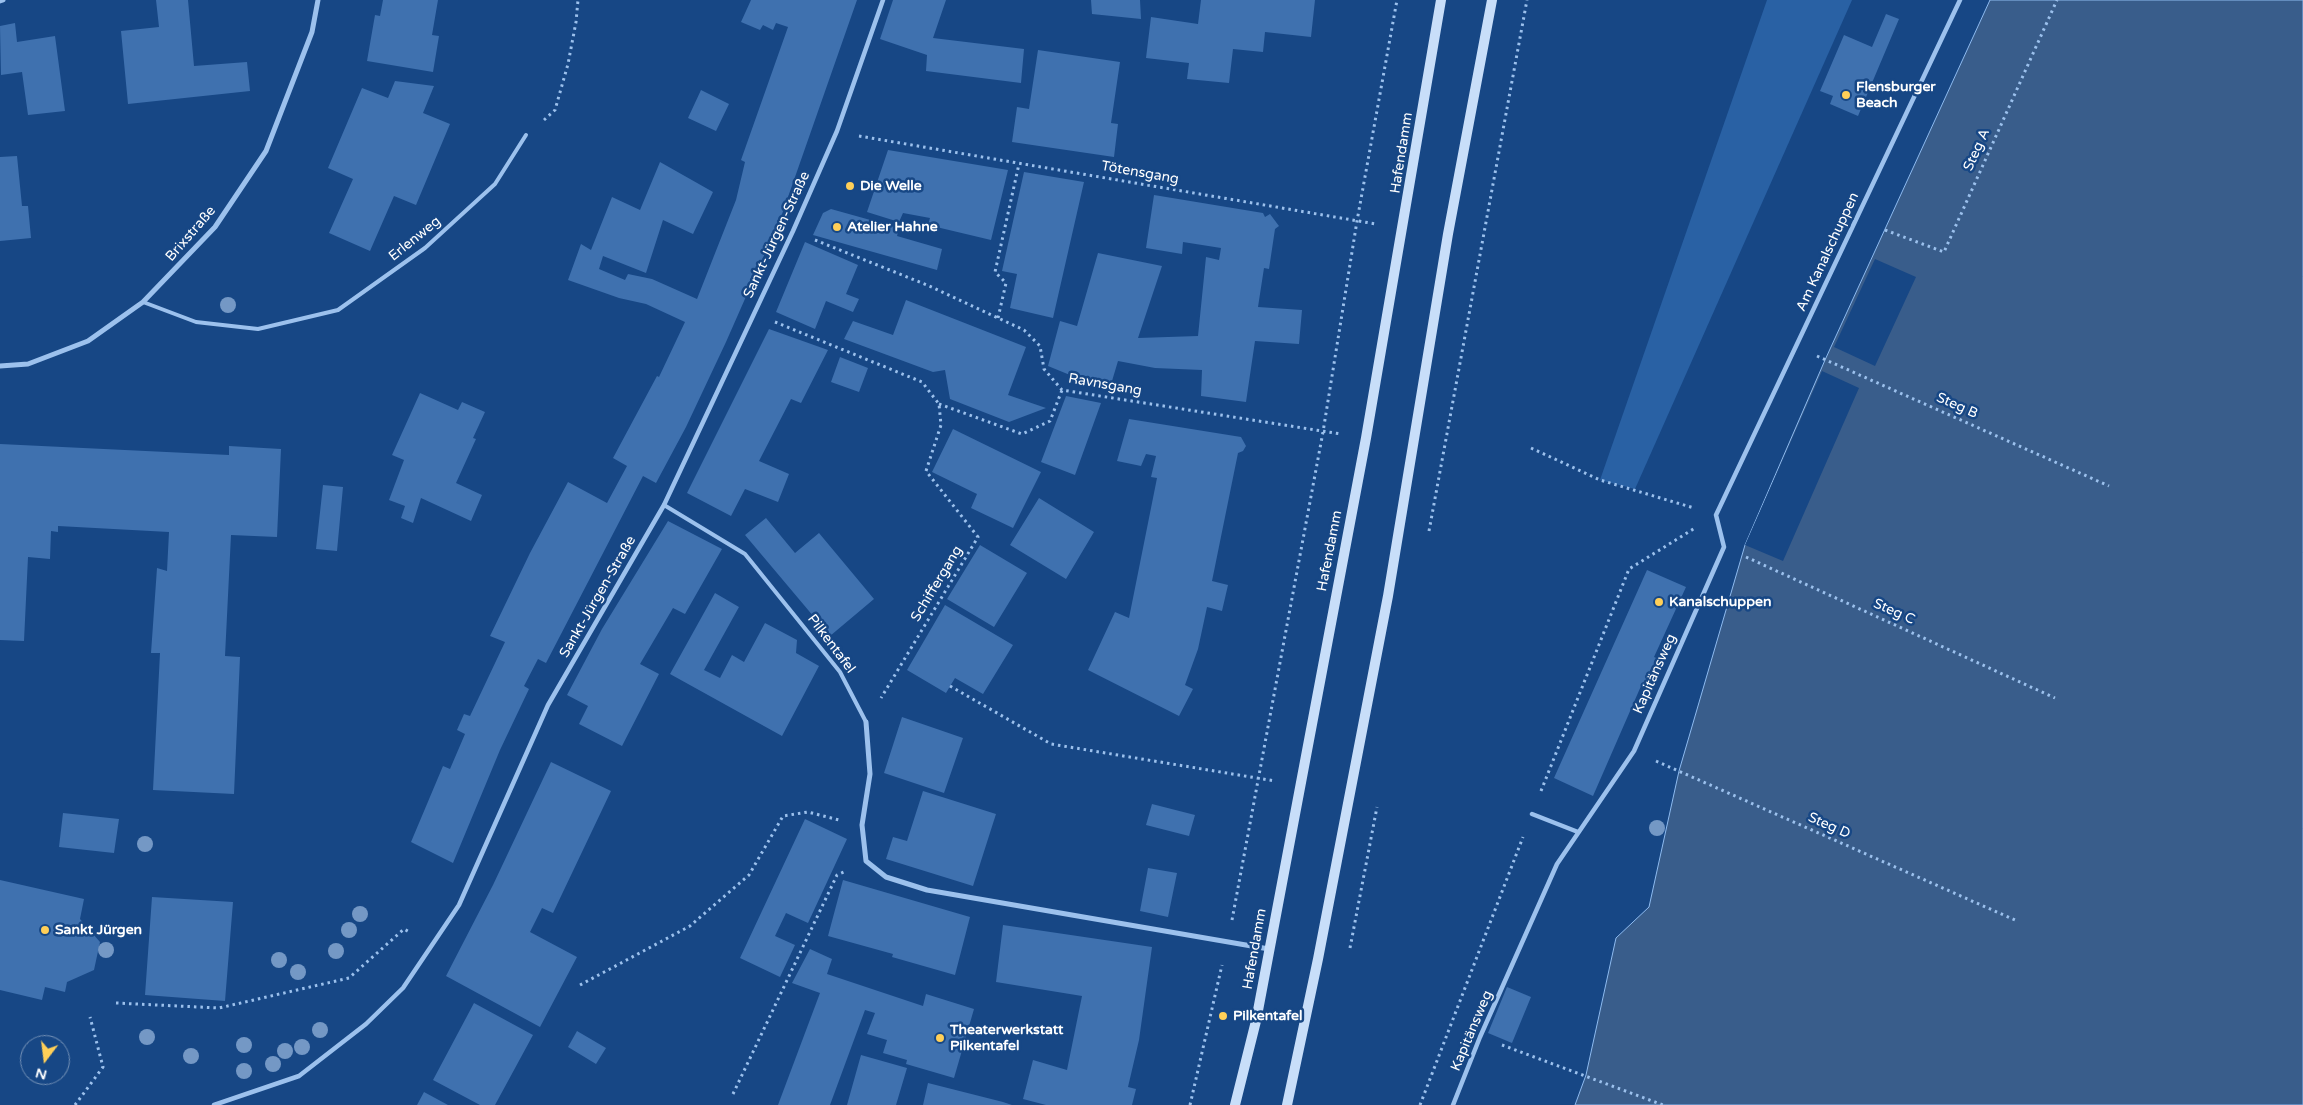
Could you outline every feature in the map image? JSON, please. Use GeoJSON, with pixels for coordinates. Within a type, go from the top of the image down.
{"type":"FeatureCollection","features":[{"type":"Feature","properties":{"kind":"main road","name":"Hafendamm"},"geometry":{"type":"LineString","coordinates":[[1236,1105],[1256,1021],[1366,438],[1404,229],[1441,0]]}},
{"type":"Feature","properties":{"kind":"main road"},"geometry":{"type":"LineString","coordinates":[[1287,1105],[1318,959],[1388,596],[1448,234],[1492,0]]}},
{"type":"Feature","properties":{"kind":"street","name":"Brixstraße"},"geometry":{"type":"LineString","coordinates":[[0,366],[28,364],[88,341],[144,302],[215,227],[266,151],[312,32],[318,0]]}},
{"type":"Feature","properties":{"kind":"street","name":"Sankt-Jürgen-Straße"},"geometry":{"type":"LineString","coordinates":[[214,1105],[299,1076],[366,1024],[403,988],[434,945],[459,905],[548,705],[664,505],[793,230],[837,131],[883,0]]}},
{"type":"Feature","properties":{"kind":"street","name":"Am Kanalschuppen"},"geometry":{"type":"LineString","coordinates":[[1716,515],[1960,0]]}},
{"type":"Feature","properties":{"kind":"street"},"geometry":{"type":"LineString","coordinates":[[1716,515],[1724,547]]}},
{"type":"Feature","properties":{"kind":"street","name":"Kapitänsweg"},"geometry":{"type":"LineString","coordinates":[[1453,1105],[1480,1037],[1557,864],[1634,752],[1724,547]]}},
{"type":"Feature","properties":{"kind":"street","name":"Pilkentafel"},"geometry":{"type":"LineString","coordinates":[[866,722],[870,774],[862,825],[866,860]]}},
{"type":"Feature","properties":{"kind":"street"},"geometry":{"type":"LineString","coordinates":[[1532,814],[1578,832]]}},
{"type":"Feature","properties":{"kind":"street"},"geometry":{"type":"LineString","coordinates":[[866,860],[886,876],[927,890],[1269,949]]}},
{"type":"Feature","properties":{"kind":"lane","name":"Erlenweg"},"geometry":{"type":"LineString","coordinates":[[144,302],[196,322],[258,329],[338,310],[425,248],[495,184],[526,135]]}},
{"type":"Feature","properties":{"kind":"lane","name":"Pilkentafel"},"geometry":{"type":"LineString","coordinates":[[664,505],[746,554],[840,672],[866,722]]}},
{"type":"Feature","properties":{"kind":"path"},"geometry":{"type":"LineString","coordinates":[[526,135],[555,110],[568,64],[578,0]]}},
{"type":"Feature","properties":{"kind":"path"},"geometry":{"type":"LineString","coordinates":[[1190,1105],[1228,942],[1323,432],[1357,221],[1397,0]]}},
{"type":"Feature","properties":{"kind":"path","name":"Steg A"},"geometry":{"type":"LineString","coordinates":[[1885,230],[1944,252],[2057,0]]}},
{"type":"Feature","properties":{"kind":"path","name":"Tötensgang"},"geometry":{"type":"LineString","coordinates":[[874,139],[1404,229]]}},
{"type":"Feature","properties":{"kind":"path"},"geometry":{"type":"LineString","coordinates":[[998,318],[1006,283],[995,272],[1018,164]]}},
{"type":"Feature","properties":{"kind":"path","name":"Ravnsgang"},"geometry":{"type":"LineString","coordinates":[[829,246],[927,285],[1024,330],[1040,346],[1044,369],[1062,390],[1366,438]]}},
{"type":"Feature","properties":{"kind":"path"},"geometry":{"type":"LineString","coordinates":[[789,327],[922,382],[939,404],[1022,434],[1050,421],[1062,390]]}},
{"type":"Feature","properties":{"kind":"path","name":"Steg B"},"geometry":{"type":"LineString","coordinates":[[1796,347],[2109,486]]}},
{"type":"Feature","properties":{"kind":"path","name":"Schiffergang"},"geometry":{"type":"LineString","coordinates":[[866,722],[978,537],[926,471],[941,425],[939,404]]}},
{"type":"Feature","properties":{"kind":"path"},"geometry":{"type":"LineString","coordinates":[[1531,448],[1600,480],[1716,515]]}},
{"type":"Feature","properties":{"kind":"path","name":"Steg C"},"geometry":{"type":"LineString","coordinates":[[1724,547],[2055,698]]}},
{"type":"Feature","properties":{"kind":"path"},"geometry":{"type":"LineString","coordinates":[[950,686],[1051,744],[1300,785]]}},
{"type":"Feature","properties":{"kind":"path","name":"Steg D"},"geometry":{"type":"LineString","coordinates":[[1634,752],[2014,920]]}},
{"type":"Feature","properties":{"kind":"path"},"geometry":{"type":"LineString","coordinates":[[580,985],[690,926],[749,875],[783,816],[808,812],[862,825]]}},
{"type":"Feature","properties":{"kind":"path"},"geometry":{"type":"LineString","coordinates":[[734,1094],[837,875],[866,860]]}},
{"type":"Feature","properties":{"kind":"path"},"geometry":{"type":"LineString","coordinates":[[116,1002],[220,1008],[349,978],[404,929],[434,945]]}},
{"type":"Feature","properties":{"kind":"path"},"geometry":{"type":"LineString","coordinates":[[75,1105],[103,1067],[90,1017]]}},
{"type":"Feature","properties":{"kind":"path"},"geometry":{"type":"LineString","coordinates":[[1480,1037],[1663,1105]]}},
{"type":"Feature","properties":{"kind":"shaded area"},"geometry":{"type":"Polygon","coordinates":[[[1767,0],[1852,0],[1635,489],[1600,480],[1767,0]]]}},
{"type":"Feature","properties":{"kind":"shaded area"},"geometry":{"type":"Polygon","coordinates":[[[1990,0],[2303,0],[2303,1105],[1575,1105],[1586,1075],[1616,938],[1649,907],[1679,771],[1745,545],[1825,360],[1990,0]]]}},
{"type":"Feature","properties":{"kind":"pier"},"geometry":{"type":"Polygon","coordinates":[[[1875,259],[1916,277],[1875,366],[1834,347],[1875,259]]]}},
{"type":"Feature","properties":{"kind":"pier"},"geometry":{"type":"Polygon","coordinates":[[[1822,371],[1859,388],[1783,561],[1745,545],[1822,371]]]}},
{"type":"Feature","properties":{"kind":"building"},"geometry":{"type":"Polygon","coordinates":[[[156,0],[188,0],[194,66],[247,62],[250,91],[128,104],[121,31],[159,27],[156,0]]]}},
{"type":"Feature","properties":{"kind":"building"},"geometry":{"type":"Polygon","coordinates":[[[383,0],[438,0],[432,35],[439,36],[433,72],[367,61],[375,15],[380,16],[383,0]]]}},
{"type":"Feature","properties":{"kind":"building"},"geometry":{"type":"Polygon","coordinates":[[[751,0],[857,0],[781,217],[726,342],[686,427],[656,483],[643,476],[546,663],[538,659],[524,686],[529,689],[500,750],[453,863],[411,842],[443,766],[450,769],[465,734],[457,730],[464,714],[470,716],[505,642],[490,636],[530,553],[568,482],[607,503],[627,466],[613,458],[657,376],[659,377],[685,322],[646,304],[619,298],[568,280],[581,244],[591,250],[612,197],[640,210],[660,162],[713,192],[693,234],[663,220],[646,273],[603,256],[599,269],[625,280],[628,274],[652,279],[697,299],[736,200],[745,162],[741,160],[788,27],[776,23],[773,30],[763,25],[760,30],[741,22],[751,0]]]}},
{"type":"Feature","properties":{"kind":"building"},"geometry":{"type":"Polygon","coordinates":[[[893,0],[946,0],[933,38],[1024,49],[1021,83],[926,71],[927,55],[880,39],[893,0]]]}},
{"type":"Feature","properties":{"kind":"building"},"geometry":{"type":"Polygon","coordinates":[[[1091,0],[1140,0],[1141,19],[1092,14],[1091,0]]]}},
{"type":"Feature","properties":{"kind":"building"},"geometry":{"type":"Polygon","coordinates":[[[1201,0],[1315,0],[1311,37],[1265,32],[1263,52],[1233,49],[1229,83],[1187,79],[1189,63],[1146,58],[1151,17],[1198,24],[1201,0]]]}},
{"type":"Feature","properties":{"kind":"building"},"geometry":{"type":"Polygon","coordinates":[[[1886,14],[1899,19],[1858,116],[1830,104],[1833,96],[1820,91],[1844,35],[1872,47],[1886,14]]]}},
{"type":"Feature","properties":{"kind":"building"},"geometry":{"type":"Polygon","coordinates":[[[15,23],[17,42],[55,36],[65,111],[28,115],[22,72],[1,75],[0,26],[15,23]]]}},
{"type":"Feature","properties":{"kind":"building"},"geometry":{"type":"Polygon","coordinates":[[[1038,50],[1120,62],[1111,123],[1118,124],[1114,157],[1012,142],[1017,107],[1029,109],[1038,50]]]}},
{"type":"Feature","properties":{"kind":"building"},"geometry":{"type":"Polygon","coordinates":[[[395,81],[434,86],[423,113],[450,124],[416,205],[394,196],[370,251],[329,233],[353,179],[328,168],[362,88],[388,98],[395,81]]]}},
{"type":"Feature","properties":{"kind":"building"},"geometry":{"type":"Polygon","coordinates":[[[701,90],[729,104],[716,131],[688,118],[701,90]]]}},
{"type":"Feature","properties":{"kind":"building"},"geometry":{"type":"Polygon","coordinates":[[[888,150],[1008,170],[991,240],[928,225],[930,218],[903,213],[899,222],[867,212],[888,150]]]}},
{"type":"Feature","properties":{"kind":"building"},"geometry":{"type":"Polygon","coordinates":[[[17,156],[22,206],[28,206],[31,238],[0,241],[0,157],[17,156]]]}},
{"type":"Feature","properties":{"kind":"building"},"geometry":{"type":"Polygon","coordinates":[[[1024,172],[1084,182],[1053,318],[1010,308],[1017,274],[1002,271],[1024,172]]]}},
{"type":"Feature","properties":{"kind":"building"},"geometry":{"type":"Polygon","coordinates":[[[1154,195],[1263,213],[1265,217],[1270,214],[1279,226],[1275,229],[1269,269],[1264,268],[1258,307],[1302,310],[1299,344],[1255,341],[1246,402],[1201,396],[1202,370],[1155,368],[1118,361],[1109,391],[1048,366],[1060,321],[1077,326],[1098,253],[1162,266],[1138,338],[1198,336],[1206,257],[1219,260],[1221,248],[1183,242],[1182,254],[1146,248],[1154,195]]]}},
{"type":"Feature","properties":{"kind":"building"},"geometry":{"type":"Polygon","coordinates":[[[831,209],[899,228],[897,236],[942,249],[937,270],[813,235],[823,213],[831,209]]]}},
{"type":"Feature","properties":{"kind":"building"},"geometry":{"type":"Polygon","coordinates":[[[805,242],[858,265],[846,294],[859,299],[853,312],[826,301],[815,329],[776,312],[805,242]]]}},
{"type":"Feature","properties":{"kind":"building"},"geometry":{"type":"Polygon","coordinates":[[[906,300],[1026,347],[1008,395],[1046,408],[1009,422],[950,399],[945,370],[933,372],[844,339],[853,321],[893,335],[906,300]]]}},
{"type":"Feature","properties":{"kind":"building"},"geometry":{"type":"Polygon","coordinates":[[[769,329],[828,350],[801,403],[791,399],[759,461],[789,474],[778,502],[745,489],[731,516],[687,493],[769,329]]]}},
{"type":"Feature","properties":{"kind":"building"},"geometry":{"type":"Polygon","coordinates":[[[840,357],[868,368],[859,392],[831,382],[840,357]]]}},
{"type":"Feature","properties":{"kind":"building"},"geometry":{"type":"Polygon","coordinates":[[[420,393],[458,410],[462,402],[485,412],[473,438],[476,439],[456,483],[482,495],[471,521],[421,498],[413,523],[401,518],[405,506],[389,500],[404,460],[392,455],[420,393]]]}},
{"type":"Feature","properties":{"kind":"building"},"geometry":{"type":"Polygon","coordinates":[[[1066,396],[1101,403],[1075,475],[1041,462],[1066,396]]]}},
{"type":"Feature","properties":{"kind":"building"},"geometry":{"type":"Polygon","coordinates":[[[1129,419],[1241,437],[1246,446],[1243,451],[1238,453],[1212,581],[1228,585],[1222,611],[1207,607],[1198,649],[1185,685],[1193,689],[1179,716],[1088,670],[1115,612],[1129,618],[1157,478],[1151,477],[1156,456],[1146,454],[1141,466],[1117,461],[1129,419]]]}},
{"type":"Feature","properties":{"kind":"building"},"geometry":{"type":"Polygon","coordinates":[[[953,429],[1041,472],[1013,528],[971,508],[977,494],[932,472],[953,429]]]}},
{"type":"Feature","properties":{"kind":"building"},"geometry":{"type":"Polygon","coordinates":[[[0,444],[229,455],[229,446],[281,449],[277,537],[231,535],[225,656],[240,657],[234,794],[153,790],[160,653],[151,653],[157,568],[167,571],[169,532],[58,526],[58,532],[51,531],[50,559],[28,557],[24,641],[0,640],[0,444]]]}},
{"type":"Feature","properties":{"kind":"building"},"geometry":{"type":"Polygon","coordinates":[[[323,485],[343,487],[337,551],[316,549],[323,485]]]}},
{"type":"Feature","properties":{"kind":"building"},"geometry":{"type":"Polygon","coordinates":[[[1039,498],[1094,532],[1066,579],[1010,545],[1039,498]]]}},
{"type":"Feature","properties":{"kind":"building"},"geometry":{"type":"Polygon","coordinates":[[[766,518],[795,553],[819,533],[874,599],[830,636],[745,535],[766,518]]]}},
{"type":"Feature","properties":{"kind":"building"},"geometry":{"type":"Polygon","coordinates":[[[668,521],[722,549],[685,614],[673,608],[640,664],[659,674],[622,746],[579,724],[588,706],[567,695],[602,629],[668,521]]]}},
{"type":"Feature","properties":{"kind":"building"},"geometry":{"type":"Polygon","coordinates":[[[980,545],[1027,573],[994,627],[947,599],[980,545]]]}},
{"type":"Feature","properties":{"kind":"building"},"geometry":{"type":"Polygon","coordinates":[[[1647,570],[1686,587],[1654,657],[1665,662],[1652,691],[1641,686],[1593,796],[1554,778],[1647,570]]]}},
{"type":"Feature","properties":{"kind":"building"},"geometry":{"type":"Polygon","coordinates":[[[715,593],[739,607],[704,670],[720,678],[732,655],[744,662],[765,623],[797,640],[796,653],[819,666],[782,736],[670,674],[715,593]]]}},
{"type":"Feature","properties":{"kind":"building"},"geometry":{"type":"Polygon","coordinates":[[[945,605],[1013,645],[983,694],[955,678],[946,693],[907,670],[945,605]]]}},
{"type":"Feature","properties":{"kind":"building"},"geometry":{"type":"Polygon","coordinates":[[[902,717],[963,738],[944,793],[884,773],[902,717]]]}},
{"type":"Feature","properties":{"kind":"building"},"geometry":{"type":"Polygon","coordinates":[[[551,762],[611,791],[553,913],[542,908],[530,932],[577,957],[540,1027],[446,976],[493,885],[551,762]]]}},
{"type":"Feature","properties":{"kind":"building"},"geometry":{"type":"Polygon","coordinates":[[[923,791],[996,814],[973,886],[886,859],[893,837],[907,841],[923,791]]]}},
{"type":"Feature","properties":{"kind":"building"},"geometry":{"type":"Polygon","coordinates":[[[1152,804],[1195,815],[1189,836],[1146,825],[1152,804]]]}},
{"type":"Feature","properties":{"kind":"building"},"geometry":{"type":"Polygon","coordinates":[[[63,813],[119,819],[114,853],[59,847],[63,813]]]}},
{"type":"Feature","properties":{"kind":"building"},"geometry":{"type":"Polygon","coordinates":[[[805,819],[847,839],[808,923],[786,913],[775,936],[795,945],[780,977],[740,958],[805,819]]]}},
{"type":"Feature","properties":{"kind":"building"},"geometry":{"type":"Polygon","coordinates":[[[1148,868],[1177,873],[1168,917],[1140,911],[1148,868]]]}},
{"type":"Feature","properties":{"kind":"building","name":"Sankt Jürgen"},"geometry":{"type":"Polygon","coordinates":[[[0,880],[84,899],[80,919],[100,942],[94,970],[67,982],[65,992],[45,987],[42,1000],[0,990],[0,880]]]}},
{"type":"Feature","properties":{"kind":"building"},"geometry":{"type":"Polygon","coordinates":[[[843,880],[970,917],[955,975],[892,957],[893,954],[828,936],[843,880]]]}},
{"type":"Feature","properties":{"kind":"building"},"geometry":{"type":"Polygon","coordinates":[[[152,897],[233,902],[225,1001],[145,995],[152,897]]]}},
{"type":"Feature","properties":{"kind":"building"},"geometry":{"type":"Polygon","coordinates":[[[1003,925],[1152,947],[1139,1040],[1128,1087],[1136,1089],[1132,1105],[1046,1105],[1023,1099],[1033,1060],[1067,1070],[1082,996],[996,982],[1003,925]]]}},
{"type":"Feature","properties":{"kind":"building"},"geometry":{"type":"Polygon","coordinates":[[[810,949],[832,959],[827,974],[923,1006],[926,994],[974,1009],[954,1078],[906,1064],[907,1060],[883,1053],[887,1040],[867,1034],[875,1013],[865,1010],[830,1105],[778,1105],[820,993],[792,983],[810,949]]]}},
{"type":"Feature","properties":{"kind":"building"},"geometry":{"type":"Polygon","coordinates":[[[1507,987],[1531,997],[1512,1043],[1488,1033],[1507,987]]]}},
{"type":"Feature","properties":{"kind":"building"},"geometry":{"type":"Polygon","coordinates":[[[474,1003],[533,1035],[495,1105],[480,1105],[433,1080],[474,1003]]]}},
{"type":"Feature","properties":{"kind":"building"},"geometry":{"type":"Polygon","coordinates":[[[577,1031],[606,1048],[596,1064],[568,1047],[577,1031]]]}},
{"type":"Feature","properties":{"kind":"building"},"geometry":{"type":"Polygon","coordinates":[[[861,1055],[907,1068],[896,1105],[847,1105],[861,1055]]]}},
{"type":"Feature","properties":{"kind":"building"},"geometry":{"type":"Polygon","coordinates":[[[928,1083],[1003,1102],[1012,1105],[923,1105],[928,1083]]]}},
{"type":"Feature","properties":{"kind":"building"},"geometry":{"type":"Polygon","coordinates":[[[424,1092],[448,1105],[417,1105],[424,1092]]]}},
{"type":"Feature","properties":{"kind":"place","name":"Flensburger Beach"},"geometry":{"type":"Point","coordinates":[1846,95]}},
{"type":"Feature","properties":{"kind":"place","name":"Die Welle"},"geometry":{"type":"Point","coordinates":[850,186]}},
{"type":"Feature","properties":{"kind":"place","name":"Atelier Hahne"},"geometry":{"type":"Point","coordinates":[837,227]}},
{"type":"Feature","properties":{"kind":"place","name":"Kanalschuppen"},"geometry":{"type":"Point","coordinates":[1659,602]}},
{"type":"Feature","properties":{"kind":"place","name":"Sankt Jürgen"},"geometry":{"type":"Point","coordinates":[45,930]}},
{"type":"Feature","properties":{"kind":"place","name":"Pilkentafel"},"geometry":{"type":"Point","coordinates":[1223,1016]}},
{"type":"Feature","properties":{"kind":"place","name":"Theaterwerkstatt Pilkentafel"},"geometry":{"type":"Point","coordinates":[940,1038]}}]}
